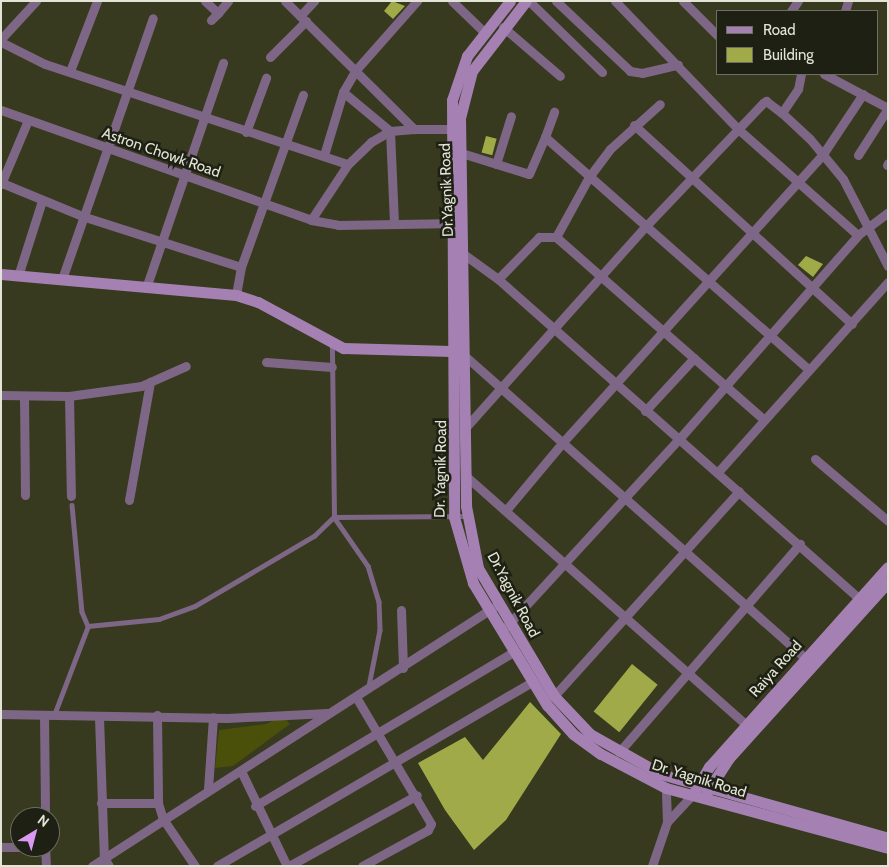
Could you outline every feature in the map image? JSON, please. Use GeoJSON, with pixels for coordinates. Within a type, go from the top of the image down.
{"type":"FeatureCollection","features":[{"type":"Feature","properties":{"kind":"street"},"geometry":{"type":"LineString","coordinates":[[36,1],[1,41],[70,71],[127,92],[348,164]]}},
{"type":"Feature","properties":{"kind":"street"},"geometry":{"type":"LineString","coordinates":[[70,71],[97,1]]}},
{"type":"Feature","properties":{"kind":"street"},"geometry":{"type":"LineString","coordinates":[[205,1],[214,17],[228,1]]}},
{"type":"Feature","properties":{"kind":"street"},"geometry":{"type":"LineString","coordinates":[[285,1],[414,129]]}},
{"type":"Feature","properties":{"kind":"street"},"geometry":{"type":"LineString","coordinates":[[270,57],[303,19],[314,1]]}},
{"type":"Feature","properties":{"kind":"street"},"geometry":{"type":"LineString","coordinates":[[324,156],[343,92],[355,71],[417,1]]}},
{"type":"Feature","properties":{"kind":"street"},"geometry":{"type":"LineString","coordinates":[[452,1],[484,32]]}},
{"type":"Feature","properties":{"kind":"street","name":"Dr. Yagnik Road"},"geometry":{"type":"LineString","coordinates":[[510,1],[467,56],[455,84],[461,354],[454,517],[464,559],[505,627],[514,652],[532,682],[560,720],[588,746],[666,788],[701,791],[888,848]]}},
{"type":"Feature","properties":{"kind":"street"},"geometry":{"type":"LineString","coordinates":[[528,1],[602,72]]}},
{"type":"Feature","properties":{"kind":"street","name":"Dr.Yagnik Road"},"geometry":{"type":"LineString","coordinates":[[456,129],[467,81],[503,27],[528,1]]}},
{"type":"Feature","properties":{"kind":"street"},"geometry":{"type":"LineString","coordinates":[[556,1],[630,71],[642,73],[678,65]]}},
{"type":"Feature","properties":{"kind":"street"},"geometry":{"type":"LineString","coordinates":[[615,1],[738,129],[858,235]]}},
{"type":"Feature","properties":{"kind":"street"},"geometry":{"type":"LineString","coordinates":[[683,1],[716,34]]}},
{"type":"Feature","properties":{"kind":"street"},"geometry":{"type":"LineString","coordinates":[[62,279],[105,148],[153,18]]}},
{"type":"Feature","properties":{"kind":"street"},"geometry":{"type":"LineString","coordinates":[[503,27],[560,76]]}},
{"type":"Feature","properties":{"kind":"street"},"geometry":{"type":"LineString","coordinates":[[146,288],[160,240],[223,63]]}},
{"type":"Feature","properties":{"kind":"street"},"geometry":{"type":"LineString","coordinates":[[782,113],[798,89],[801,75]]}},
{"type":"Feature","properties":{"kind":"street"},"geometry":{"type":"LineString","coordinates":[[826,75],[888,108],[858,155]]}},
{"type":"Feature","properties":{"kind":"street"},"geometry":{"type":"LineString","coordinates":[[246,132],[266,78]]}},
{"type":"Feature","properties":{"kind":"street"},"geometry":{"type":"LineString","coordinates":[[343,92],[390,131],[394,224]]}},
{"type":"Feature","properties":{"kind":"street"},"geometry":{"type":"LineString","coordinates":[[507,510],[563,442],[823,154],[863,94]]}},
{"type":"Feature","properties":{"kind":"street"},"geometry":{"type":"LineString","coordinates":[[236,295],[241,267],[304,95]]}},
{"type":"Feature","properties":{"kind":"street"},"geometry":{"type":"LineString","coordinates":[[466,428],[645,228],[766,102],[782,113],[823,154],[843,179],[888,266]]}},
{"type":"Feature","properties":{"kind":"street"},"geometry":{"type":"LineString","coordinates":[[556,236],[589,177],[634,124],[660,104]]}},
{"type":"Feature","properties":{"kind":"street","name":"Astron Chowk Road"},"geometry":{"type":"LineString","coordinates":[[1,110],[183,174],[264,205],[311,220],[338,225],[458,223]]}},
{"type":"Feature","properties":{"kind":"street"},"geometry":{"type":"LineString","coordinates":[[456,151],[529,174],[554,112]]}},
{"type":"Feature","properties":{"kind":"street"},"geometry":{"type":"LineString","coordinates":[[496,164],[511,116]]}},
{"type":"Feature","properties":{"kind":"street"},"geometry":{"type":"LineString","coordinates":[[28,120],[2,184],[82,216],[241,267]]}},
{"type":"Feature","properties":{"kind":"street"},"geometry":{"type":"LineString","coordinates":[[634,124],[815,286],[852,324]]}},
{"type":"Feature","properties":{"kind":"street"},"geometry":{"type":"LineString","coordinates":[[311,220],[348,164],[390,131],[456,129]]}},
{"type":"Feature","properties":{"kind":"street"},"geometry":{"type":"LineString","coordinates":[[545,137],[707,283],[807,368]]}},
{"type":"Feature","properties":{"kind":"street"},"geometry":{"type":"LineString","coordinates":[[18,276],[42,201]]}},
{"type":"Feature","properties":{"kind":"street"},"geometry":{"type":"LineString","coordinates":[[505,627],[567,563],[726,387],[858,235],[888,212]]}},
{"type":"Feature","properties":{"kind":"street"},"geometry":{"type":"LineString","coordinates":[[498,280],[539,237],[556,236],[662,332],[763,419]]}},
{"type":"Feature","properties":{"kind":"street"},"geometry":{"type":"LineString","coordinates":[[459,251],[498,280],[860,598]]}},
{"type":"Feature","properties":{"kind":"street"},"geometry":{"type":"LineString","coordinates":[[1,274],[236,295],[258,302],[332,344],[358,349],[461,354],[503,388],[809,661]]}},
{"type":"Feature","properties":{"kind":"street"},"geometry":{"type":"LineString","coordinates":[[718,472],[807,368],[852,324],[888,282]]}},
{"type":"Feature","properties":{"kind":"street","name":"Dr.Yagnik Road"},"geometry":{"type":"LineString","coordinates":[[461,354],[466,428],[466,516],[478,568],[493,607]]}},
{"type":"Feature","properties":{"kind":"street"},"geometry":{"type":"LineString","coordinates":[[645,411],[694,358]]}},
{"type":"Feature","properties":{"kind":"street"},"geometry":{"type":"LineString","coordinates":[[266,362],[332,367]]}},
{"type":"Feature","properties":{"kind":"street"},"geometry":{"type":"LineString","coordinates":[[1,395],[24,397],[69,396],[150,382],[186,366]]}},
{"type":"Feature","properties":{"kind":"street"},"geometry":{"type":"LineString","coordinates":[[128,500],[150,382]]}},
{"type":"Feature","properties":{"kind":"street"},"geometry":{"type":"LineString","coordinates":[[69,396],[71,500]]}},
{"type":"Feature","properties":{"kind":"street"},"geometry":{"type":"LineString","coordinates":[[24,397],[25,495]]}},
{"type":"Feature","properties":{"kind":"street"},"geometry":{"type":"LineString","coordinates":[[815,459],[888,520]]}},
{"type":"Feature","properties":{"kind":"street"},"geometry":{"type":"LineString","coordinates":[[466,476],[567,563],[749,727]]}},
{"type":"Feature","properties":{"kind":"street"},"geometry":{"type":"LineString","coordinates":[[554,696],[739,491]]}},
{"type":"Feature","properties":{"kind":"street"},"geometry":{"type":"LineString","coordinates":[[619,752],[687,671],[800,544]]}},
{"type":"Feature","properties":{"kind":"street","name":"Raiya Road"},"geometry":{"type":"LineString","coordinates":[[809,661],[860,598],[888,568]]}},
{"type":"Feature","properties":{"kind":"street","name":"Raiya Road"},"geometry":{"type":"LineString","coordinates":[[701,791],[749,727],[809,661],[888,582]]}},
{"type":"Feature","properties":{"kind":"street"},"geometry":{"type":"LineString","coordinates":[[92,866],[107,862],[208,789],[278,749],[327,712],[369,690],[493,607]]}},
{"type":"Feature","properties":{"kind":"street"},"geometry":{"type":"LineString","coordinates":[[401,610],[403,668]]}},
{"type":"Feature","properties":{"kind":"street","name":"Dr.Yagnik Road"},"geometry":{"type":"LineString","coordinates":[[505,627],[554,696],[590,734],[619,752],[660,774],[701,791],[888,838]]}},
{"type":"Feature","properties":{"kind":"street"},"geometry":{"type":"LineString","coordinates":[[254,806],[514,652]]}},
{"type":"Feature","properties":{"kind":"street"},"geometry":{"type":"LineString","coordinates":[[217,866],[270,833],[398,763],[532,682]]}},
{"type":"Feature","properties":{"kind":"street"},"geometry":{"type":"LineString","coordinates":[[356,697],[379,731],[431,819],[428,830],[362,866]]}},
{"type":"Feature","properties":{"kind":"street"},"geometry":{"type":"LineString","coordinates":[[1,714],[99,718],[156,715],[213,717],[327,712]]}},
{"type":"Feature","properties":{"kind":"street"},"geometry":{"type":"LineString","coordinates":[[156,715],[158,803],[163,820],[195,866]]}},
{"type":"Feature","properties":{"kind":"street"},"geometry":{"type":"LineString","coordinates":[[45,807],[49,716]]}},
{"type":"Feature","properties":{"kind":"street"},"geometry":{"type":"LineString","coordinates":[[208,789],[213,717]]}},
{"type":"Feature","properties":{"kind":"street"},"geometry":{"type":"LineString","coordinates":[[99,718],[101,804],[107,862]]}},
{"type":"Feature","properties":{"kind":"street"},"geometry":{"type":"LineString","coordinates":[[241,771],[254,806],[288,866],[418,795]]}},
{"type":"Feature","properties":{"kind":"street"},"geometry":{"type":"LineString","coordinates":[[652,866],[667,822],[666,788]]}},
{"type":"Feature","properties":{"kind":"street"},"geometry":{"type":"LineString","coordinates":[[667,822],[701,791]]}},
{"type":"Feature","properties":{"kind":"street"},"geometry":{"type":"LineString","coordinates":[[101,804],[158,803]]}},
{"type":"Feature","properties":{"kind":"lane"},"geometry":{"type":"LineString","coordinates":[[332,344],[334,517],[368,566],[379,601],[380,630],[369,690]]}},
{"type":"Feature","properties":{"kind":"lane"},"geometry":{"type":"LineString","coordinates":[[49,716],[88,626],[82,612],[71,500]]}},
{"type":"Feature","properties":{"kind":"lane"},"geometry":{"type":"LineString","coordinates":[[88,626],[159,619],[195,606],[314,536],[334,517],[466,516]]}},
{"type":"Feature","properties":{"kind":"green space"},"geometry":{"type":"Polygon","coordinates":[[[283,716],[290,724],[233,766],[215,768],[219,730],[266,724],[283,716]]]}},
{"type":"Feature","properties":{"kind":"building"},"geometry":{"type":"Polygon","coordinates":[[[392,1],[405,6],[393,19],[384,11],[392,1]]]}},
{"type":"Feature","properties":{"kind":"building"},"geometry":{"type":"Polygon","coordinates":[[[486,136],[497,139],[492,155],[482,152],[486,136]]]}},
{"type":"Feature","properties":{"kind":"building"},"geometry":{"type":"Polygon","coordinates":[[[806,256],[823,264],[813,277],[798,265],[806,256]]]}},
{"type":"Feature","properties":{"kind":"building"},"geometry":{"type":"Polygon","coordinates":[[[632,664],[658,685],[619,732],[594,711],[632,664]]]}},
{"type":"Feature","properties":{"kind":"building"},"geometry":{"type":"Polygon","coordinates":[[[530,702],[561,734],[506,820],[474,850],[445,810],[418,763],[465,737],[483,760],[530,702]]]}}]}
